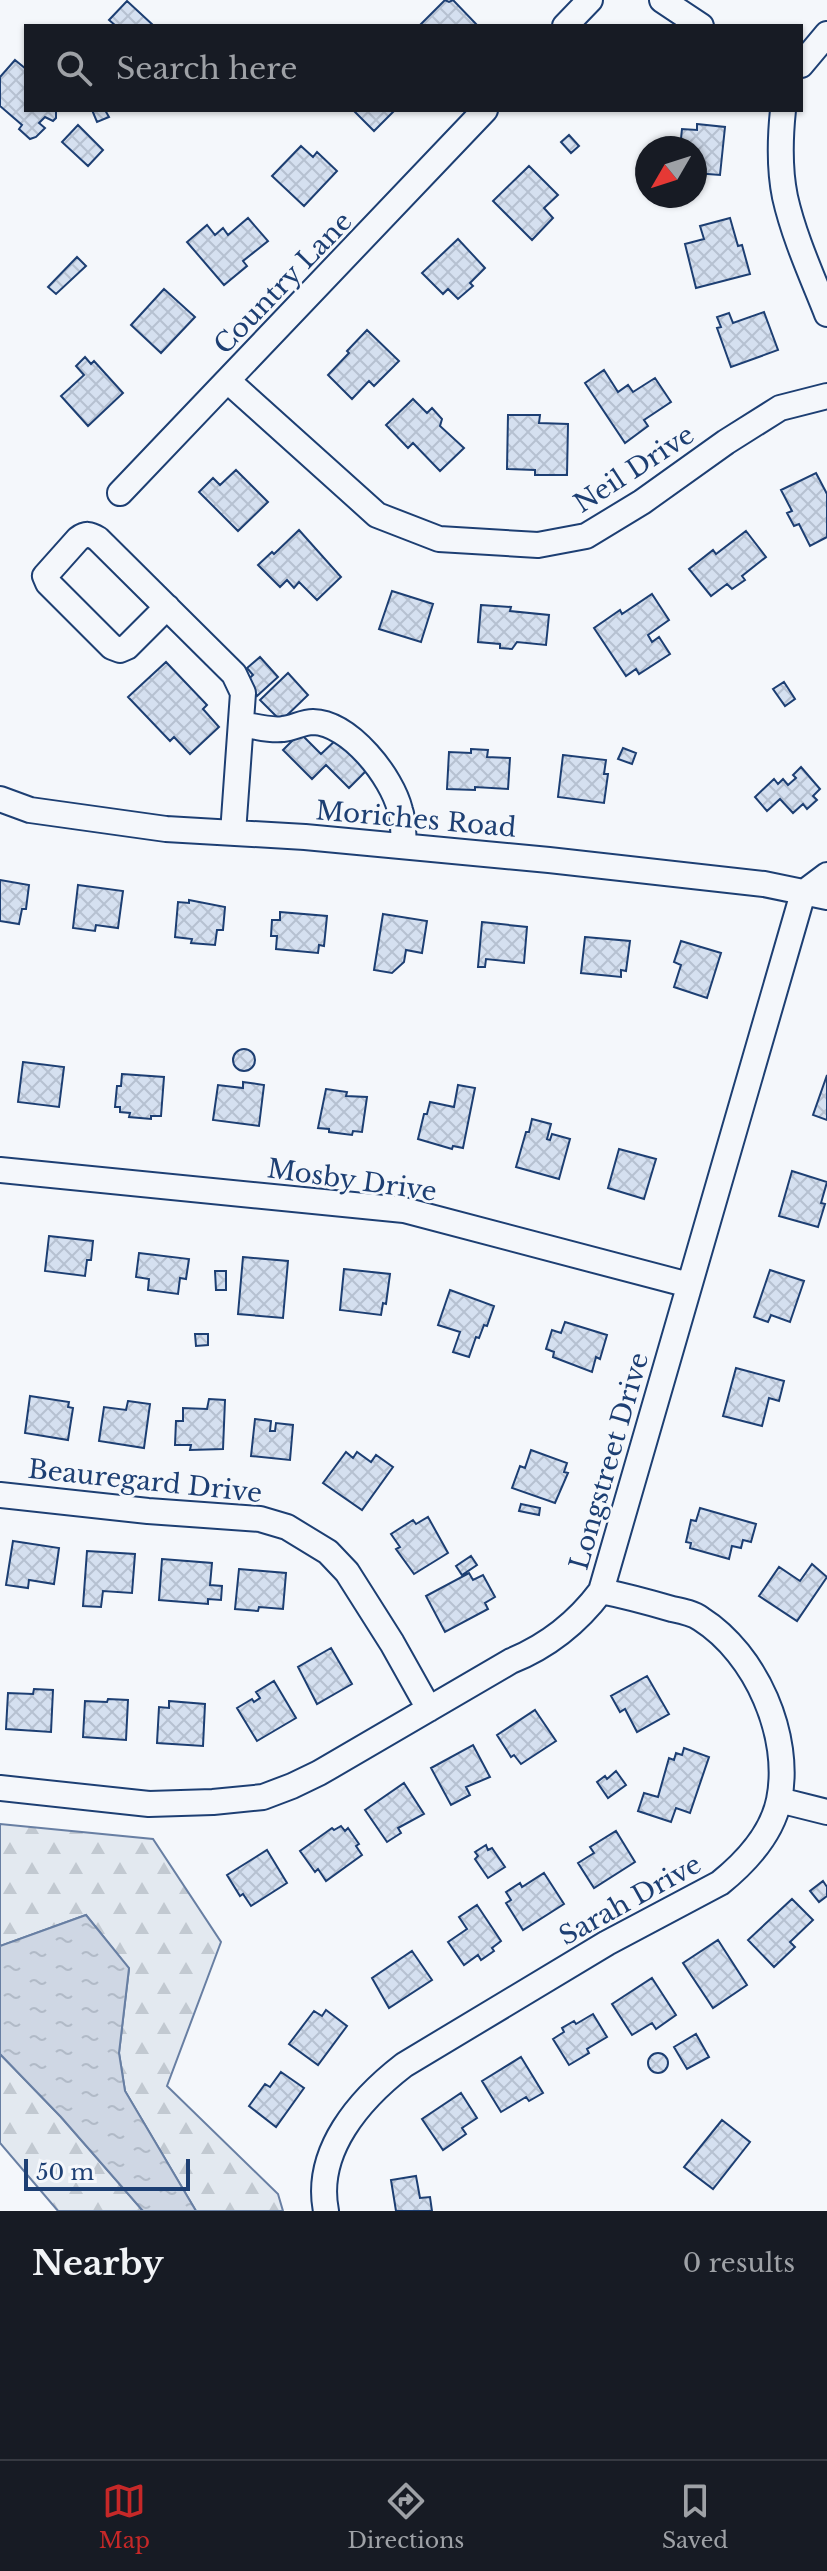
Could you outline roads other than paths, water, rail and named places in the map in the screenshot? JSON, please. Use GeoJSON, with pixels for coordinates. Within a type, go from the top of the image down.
{"type":"FeatureCollection","features":[{"type":"Feature","properties":{"kind":"street"},"geometry":{"type":"LineString","coordinates":[[567,24],[590,0]]}},
{"type":"Feature","properties":{"kind":"street"},"geometry":{"type":"LineString","coordinates":[[662,0],[698,24]]}},
{"type":"Feature","properties":{"kind":"street"},"geometry":{"type":"LineString","coordinates":[[803,63],[827,34]]}},
{"type":"Feature","properties":{"kind":"street","name":"Country Lane"},"geometry":{"type":"LineString","coordinates":[[120,493],[483,112]]}},
{"type":"Feature","properties":{"kind":"street"},"geometry":{"type":"LineString","coordinates":[[783,112],[780,153],[785,196],[827,314]]}},
{"type":"Feature","properties":{"kind":"street","name":"Neil Drive"},"geometry":{"type":"LineString","coordinates":[[228,381],[377,515],[439,539],[538,545],[586,536],[642,502],[780,408],[827,396]]}},
{"type":"Feature","properties":{"kind":"street"},"geometry":{"type":"LineString","coordinates":[[167,607],[127,647],[120,650],[112,647],[48,583],[45,576],[78,539],[91,535],[98,539],[167,607],[234,674],[243,693],[233,833]]}},
{"type":"Feature","properties":{"kind":"street"},"geometry":{"type":"LineString","coordinates":[[241,724],[282,729],[312,722],[340,730],[387,780],[401,811],[404,846]]}},
{"type":"Feature","properties":{"kind":"street","name":"Moriches Road"},"geometry":{"type":"LineString","coordinates":[[0,799],[30,810],[166,829],[404,846],[733,880],[815,895]]}},
{"type":"Feature","properties":{"kind":"street"},"geometry":{"type":"LineString","coordinates":[[815,895],[827,875]]}},
{"type":"Feature","properties":{"kind":"street","name":"Longstreet Drive"},"geometry":{"type":"LineString","coordinates":[[0,1788],[149,1804],[263,1797],[319,1773],[511,1661],[534,1652],[584,1615],[601,1591],[689,1285],[815,895]]}},
{"type":"Feature","properties":{"kind":"street","name":"Mosby Drive"},"geometry":{"type":"LineString","coordinates":[[0,1170],[404,1210],[689,1285]]}},
{"type":"Feature","properties":{"kind":"street","name":"Beauregard Drive"},"geometry":{"type":"LineString","coordinates":[[0,1495],[260,1519],[298,1532],[328,1552],[347,1572],[429,1709]]}},
{"type":"Feature","properties":{"kind":"street","name":"Sarah Drive"},"geometry":{"type":"LineString","coordinates":[[326,2211],[325,2177],[330,2155],[355,2112],[386,2078],[607,1943],[720,1883],[761,1842],[779,1800],[780,1741],[772,1714],[756,1680],[738,1654],[701,1618],[653,1602],[601,1591]]}},
{"type":"Feature","properties":{"kind":"street"},"geometry":{"type":"LineString","coordinates":[[779,1800],[827,1812]]}},
{"type":"Feature","properties":{"kind":"water"},"geometry":{"type":"Polygon","coordinates":[[[86,1915],[129,1968],[119,2053],[125,2091],[196,2211],[143,2211],[61,2117],[0,2054],[0,1946],[86,1915]]]}}]}
